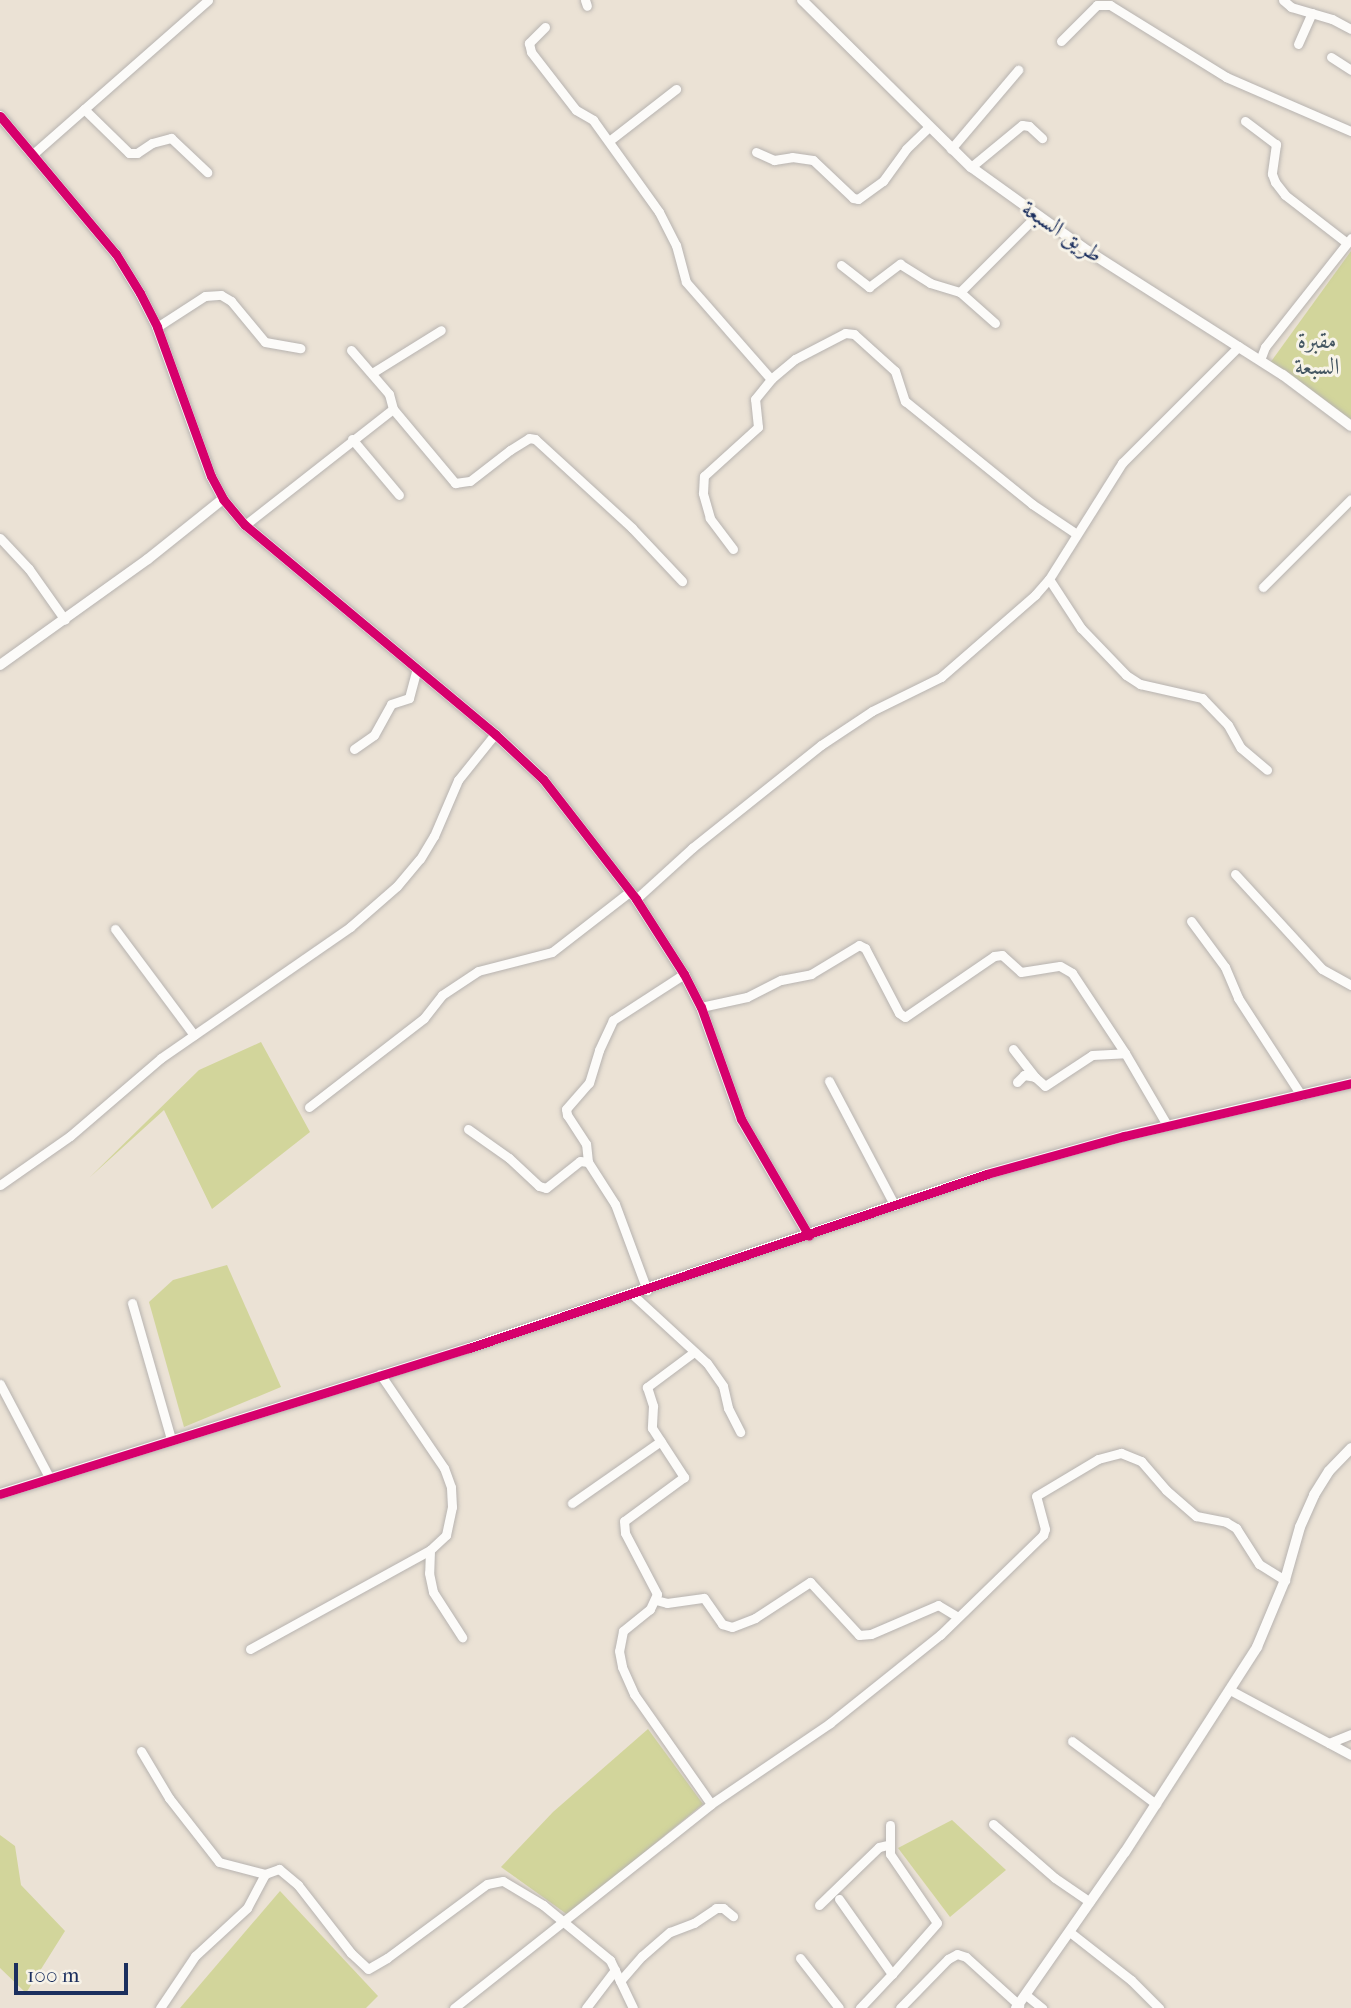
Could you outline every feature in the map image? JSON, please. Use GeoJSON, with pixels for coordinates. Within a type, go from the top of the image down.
{"type":"FeatureCollection","features":[{"type":"Feature","properties":{"kind":"street"},"geometry":{"type":"LineString","coordinates":[[33,154],[208,0]]}},
{"type":"Feature","properties":{"kind":"street","name":"طريق السبعة"},"geometry":{"type":"LineString","coordinates":[[802,0],[971,167],[1037,215],[1260,360],[1351,426]]}},
{"type":"Feature","properties":{"kind":"street"},"geometry":{"type":"LineString","coordinates":[[1283,0],[1291,7],[1351,29]]}},
{"type":"Feature","properties":{"kind":"street"},"geometry":{"type":"LineString","coordinates":[[1061,41],[1097,5],[1110,5],[1226,77],[1351,131]]}},
{"type":"Feature","properties":{"kind":"street"},"geometry":{"type":"LineString","coordinates":[[1298,44],[1312,13]]}},
{"type":"Feature","properties":{"kind":"street"},"geometry":{"type":"LineString","coordinates":[[545,27],[531,41],[529,49],[576,110],[591,117],[664,221],[680,257],[685,282],[771,379]]}},
{"type":"Feature","properties":{"kind":"street"},"geometry":{"type":"LineString","coordinates":[[1331,57],[1351,70]]}},
{"type":"Feature","properties":{"kind":"street"},"geometry":{"type":"LineString","coordinates":[[951,149],[1018,70]]}},
{"type":"Feature","properties":{"kind":"street"},"geometry":{"type":"LineString","coordinates":[[609,141],[676,89]]}},
{"type":"Feature","properties":{"kind":"street"},"geometry":{"type":"LineString","coordinates":[[84,109],[129,153],[137,153],[152,143],[171,138],[207,172]]}},
{"type":"Feature","properties":{"kind":"street"},"geometry":{"type":"LineString","coordinates":[[0,116],[116,254],[157,327],[211,476],[223,499],[245,525],[495,734],[543,779],[632,896],[684,974],[701,1007],[741,1119],[809,1236]]}},
{"type":"Feature","properties":{"kind":"street"},"geometry":{"type":"LineString","coordinates":[[1245,121],[1276,144],[1272,174],[1285,195],[1349,241],[1265,347],[1260,360]]}},
{"type":"Feature","properties":{"kind":"street"},"geometry":{"type":"LineString","coordinates":[[971,167],[1022,125],[1029,126],[1042,138]]}},
{"type":"Feature","properties":{"kind":"street"},"geometry":{"type":"LineString","coordinates":[[756,152],[774,160],[792,157],[813,160],[853,198],[858,199],[883,181],[906,149],[929,127]]}},
{"type":"Feature","properties":{"kind":"street"},"geometry":{"type":"LineString","coordinates":[[960,292],[1037,215]]}},
{"type":"Feature","properties":{"kind":"street"},"geometry":{"type":"LineString","coordinates":[[841,265],[869,287],[900,264],[930,283],[960,292],[995,323]]}},
{"type":"Feature","properties":{"kind":"street"},"geometry":{"type":"LineString","coordinates":[[157,327],[205,296],[221,295],[231,301],[265,342],[300,348]]}},
{"type":"Feature","properties":{"kind":"street"},"geometry":{"type":"LineString","coordinates":[[372,373],[441,330]]}},
{"type":"Feature","properties":{"kind":"street"},"geometry":{"type":"LineString","coordinates":[[733,549],[710,518],[704,493],[705,476],[758,426],[755,399],[771,379],[819,345],[845,333],[854,334],[895,371],[905,401],[1032,504],[1075,533]]}},
{"type":"Feature","properties":{"kind":"street"},"geometry":{"type":"LineString","coordinates":[[309,1107],[424,1018],[442,995],[478,971],[552,952],[632,896],[840,731],[872,711],[942,677],[1035,595],[1049,579],[1075,533],[1122,463],[1239,346]]}},
{"type":"Feature","properties":{"kind":"street"},"geometry":{"type":"LineString","coordinates":[[351,349],[389,394],[393,409],[455,483],[470,481],[510,450],[529,438],[535,439],[632,528],[682,581]]}},
{"type":"Feature","properties":{"kind":"street"},"geometry":{"type":"LineString","coordinates":[[245,525],[393,409]]}},
{"type":"Feature","properties":{"kind":"street"},"geometry":{"type":"LineString","coordinates":[[352,439],[399,495]]}},
{"type":"Feature","properties":{"kind":"street"},"geometry":{"type":"LineString","coordinates":[[0,666],[65,620],[223,499]]}},
{"type":"Feature","properties":{"kind":"street"},"geometry":{"type":"LineString","coordinates":[[1263,587],[1351,499]]}},
{"type":"Feature","properties":{"kind":"street"},"geometry":{"type":"LineString","coordinates":[[0,538],[29,569],[65,620]]}},
{"type":"Feature","properties":{"kind":"street"},"geometry":{"type":"LineString","coordinates":[[1049,579],[1081,628],[1126,675],[1140,684],[1202,698],[1228,726],[1241,748],[1267,770]]}},
{"type":"Feature","properties":{"kind":"street"},"geometry":{"type":"LineString","coordinates":[[354,749],[374,735],[391,704],[410,698],[417,669]]}},
{"type":"Feature","properties":{"kind":"street"},"geometry":{"type":"LineString","coordinates":[[0,1185],[70,1136],[161,1058],[350,927],[397,886],[420,859],[434,835],[458,780],[495,734]]}},
{"type":"Feature","properties":{"kind":"street"},"geometry":{"type":"LineString","coordinates":[[1235,874],[1322,969],[1351,985]]}},
{"type":"Feature","properties":{"kind":"street"},"geometry":{"type":"LineString","coordinates":[[1191,921],[1226,967],[1238,999],[1301,1095]]}},
{"type":"Feature","properties":{"kind":"street"},"geometry":{"type":"LineString","coordinates":[[115,929],[194,1035]]}},
{"type":"Feature","properties":{"kind":"street"},"geometry":{"type":"LineString","coordinates":[[701,1007],[747,997],[781,980],[810,974],[859,945],[865,948],[899,1013],[910,1017],[973,968],[994,956],[1002,955],[1021,972],[1053,965],[1067,969],[1125,1054],[1167,1125]]}},
{"type":"Feature","properties":{"kind":"street"},"geometry":{"type":"LineString","coordinates":[[647,1290],[615,1204],[588,1162],[586,1144],[567,1115],[566,1109],[589,1083],[613,1020],[684,974]]}},
{"type":"Feature","properties":{"kind":"street"},"geometry":{"type":"LineString","coordinates":[[1013,1049],[1045,1086],[1092,1055],[1125,1054]]}},
{"type":"Feature","properties":{"kind":"street"},"geometry":{"type":"LineString","coordinates":[[1017,1082],[1024,1075],[1035,1077]]}},
{"type":"Feature","properties":{"kind":"street"},"geometry":{"type":"LineString","coordinates":[[829,1081],[895,1206]]}},
{"type":"Feature","properties":{"kind":"street"},"geometry":{"type":"LineString","coordinates":[[0,1494],[633,1295],[988,1174],[1167,1125],[1351,1083]]}},
{"type":"Feature","properties":{"kind":"street"},"geometry":{"type":"LineString","coordinates":[[468,1129],[509,1158],[539,1186],[546,1188],[580,1161],[588,1162]]}},
{"type":"Feature","properties":{"kind":"street"},"geometry":{"type":"LineString","coordinates":[[633,1295],[707,1363],[723,1386],[728,1408],[740,1432]]}},
{"type":"Feature","properties":{"kind":"street"},"geometry":{"type":"LineString","coordinates":[[132,1303],[171,1439]]}},
{"type":"Feature","properties":{"kind":"street"},"geometry":{"type":"LineString","coordinates":[[694,1352],[647,1387],[653,1406],[652,1428],[681,1469],[683,1481],[628,1515],[622,1526],[656,1588],[656,1600],[650,1609],[623,1632],[619,1651],[622,1667],[634,1694],[711,1804]]}},
{"type":"Feature","properties":{"kind":"street"},"geometry":{"type":"LineString","coordinates":[[250,1649],[430,1550],[446,1535],[452,1507],[451,1487],[444,1468],[380,1374]]}},
{"type":"Feature","properties":{"kind":"street"},"geometry":{"type":"LineString","coordinates":[[0,1384],[49,1477]]}},
{"type":"Feature","properties":{"kind":"street"},"geometry":{"type":"LineString","coordinates":[[572,1503],[661,1441]]}},
{"type":"Feature","properties":{"kind":"street"},"geometry":{"type":"LineString","coordinates":[[900,2008],[948,1959],[957,1954],[966,1957],[1018,2006],[1071,1933],[1257,1647],[1285,1580],[1300,1527],[1314,1495],[1329,1471],[1351,1448]]}},
{"type":"Feature","properties":{"kind":"street"},"geometry":{"type":"LineString","coordinates":[[454,2008],[711,1804],[878,1687],[958,1618],[1043,1535],[1045,1529],[1036,1496],[1112,1452],[1141,1461],[1166,1490],[1196,1516],[1226,1522],[1236,1528],[1259,1564],[1285,1580]]}},
{"type":"Feature","properties":{"kind":"street"},"geometry":{"type":"LineString","coordinates":[[430,1550],[433,1592],[462,1637]]}},
{"type":"Feature","properties":{"kind":"street"},"geometry":{"type":"LineString","coordinates":[[656,1600],[667,1603],[704,1598],[722,1624],[732,1627],[755,1618],[810,1582],[859,1635],[871,1634],[938,1605],[958,1618]]}},
{"type":"Feature","properties":{"kind":"street"},"geometry":{"type":"LineString","coordinates":[[1230,1690],[1351,1755]]}},
{"type":"Feature","properties":{"kind":"street"},"geometry":{"type":"LineString","coordinates":[[1329,1742],[1351,1734]]}},
{"type":"Feature","properties":{"kind":"street"},"geometry":{"type":"LineString","coordinates":[[1072,1741],[1156,1804]]}},
{"type":"Feature","properties":{"kind":"street"},"geometry":{"type":"LineString","coordinates":[[141,1751],[169,1798],[219,1862],[265,1874],[279,1869],[298,1885],[351,1953],[368,1969],[494,1881],[513,1885],[610,1960],[633,2008]]}},
{"type":"Feature","properties":{"kind":"street"},"geometry":{"type":"LineString","coordinates":[[993,1824],[1055,1878],[1090,1902]]}},
{"type":"Feature","properties":{"kind":"street"},"geometry":{"type":"LineString","coordinates":[[860,2008],[937,1923],[890,1854],[890,1825]]}},
{"type":"Feature","properties":{"kind":"street"},"geometry":{"type":"LineString","coordinates":[[819,1905],[879,1847],[888,1845]]}},
{"type":"Feature","properties":{"kind":"street"},"geometry":{"type":"LineString","coordinates":[[160,2008],[195,1955],[247,1908],[265,1874]]}},
{"type":"Feature","properties":{"kind":"street"},"geometry":{"type":"LineString","coordinates":[[839,1899],[892,1974]]}},
{"type":"Feature","properties":{"kind":"street"},"geometry":{"type":"LineString","coordinates":[[620,1981],[642,1956],[670,1932],[694,1923],[718,1907],[733,1916]]}},
{"type":"Feature","properties":{"kind":"street"},"geometry":{"type":"LineString","coordinates":[[1071,1933],[1131,1980],[1159,2008]]}},
{"type":"Feature","properties":{"kind":"street"},"geometry":{"type":"LineString","coordinates":[[800,1958],[839,2008]]}},
{"type":"Feature","properties":{"kind":"street"},"geometry":{"type":"LineString","coordinates":[[586,2008],[615,1970]]}},
{"type":"Feature","properties":{"kind":"street"},"geometry":{"type":"LineString","coordinates":[[1026,1995],[1042,2008]]}},
{"type":"Feature","properties":{"kind":"green space","name":"مقبرة السبعة"},"geometry":{"type":"Polygon","coordinates":[[[1351,251],[1351,423],[1270,363],[1351,251]]]}},
{"type":"Feature","properties":{"kind":"green space"},"geometry":{"type":"Polygon","coordinates":[[[261,1042],[310,1132],[212,1209],[164,1110],[89,1178],[199,1070],[261,1042]]]}},
{"type":"Feature","properties":{"kind":"green space"},"geometry":{"type":"Polygon","coordinates":[[[227,1265],[281,1387],[184,1427],[149,1302],[173,1280],[227,1265]]]}},
{"type":"Feature","properties":{"kind":"green space"},"geometry":{"type":"Polygon","coordinates":[[[648,1729],[703,1804],[568,1915],[501,1867],[553,1812],[648,1729]]]}},
{"type":"Feature","properties":{"kind":"green space"},"geometry":{"type":"Polygon","coordinates":[[[952,1820],[1006,1870],[950,1917],[898,1848],[952,1820]]]}},
{"type":"Feature","properties":{"kind":"green space"},"geometry":{"type":"Polygon","coordinates":[[[0,1835],[15,1846],[21,1885],[65,1931],[26,1993],[0,1968],[0,1835]]]}},
{"type":"Feature","properties":{"kind":"green space"},"geometry":{"type":"Polygon","coordinates":[[[280,1891],[378,1996],[366,2008],[180,2008],[280,1891]]]}},
{"type":"Feature","properties":{"kind":"cycle path"},"geometry":{"type":"LineString","coordinates":[[0,116],[116,254],[140,293],[157,327],[211,476],[223,499],[245,525],[495,734],[543,779],[636,899],[684,974],[701,1007],[741,1119],[809,1236]]}},
{"type":"Feature","properties":{"kind":"cycle path"},"geometry":{"type":"LineString","coordinates":[[0,1494],[469,1348],[987,1174],[1124,1136],[1351,1083]]}}]}
